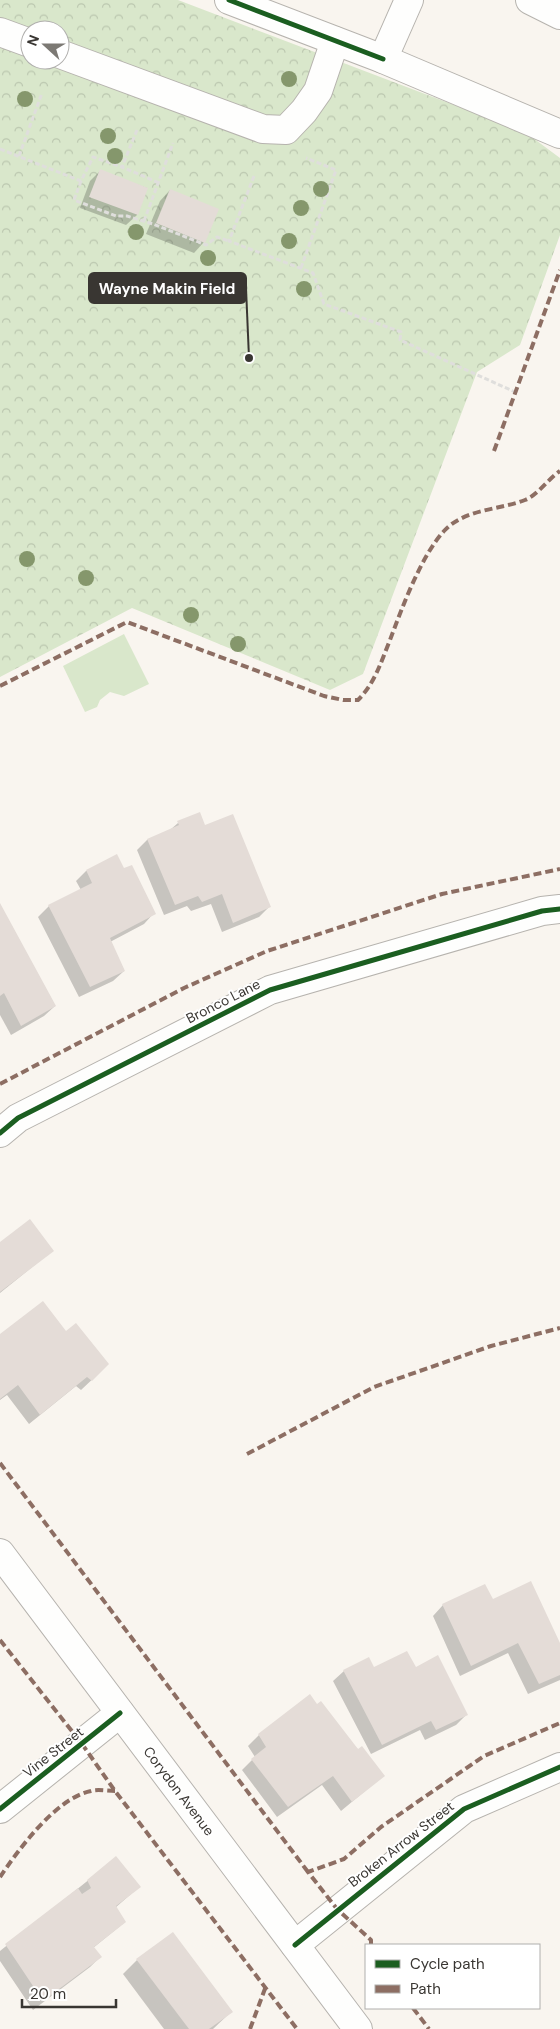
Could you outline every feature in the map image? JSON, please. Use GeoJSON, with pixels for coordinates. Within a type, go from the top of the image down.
{"type":"FeatureCollection","features":[{"type":"Feature","properties":{"kind":"street"},"geometry":{"type":"LineString","coordinates":[[229,0],[383,60],[560,134]]}},
{"type":"Feature","properties":{"kind":"street"},"geometry":{"type":"LineString","coordinates":[[383,60],[409,0]]}},
{"type":"Feature","properties":{"kind":"street"},"geometry":{"type":"LineString","coordinates":[[530,0],[560,15]]}},
{"type":"Feature","properties":{"kind":"street"},"geometry":{"type":"LineString","coordinates":[[0,32],[20,39]]}},
{"type":"Feature","properties":{"kind":"street"},"geometry":{"type":"LineString","coordinates":[[70,58],[263,129],[286,130],[304,111],[318,90],[335,41]]}},
{"type":"Feature","properties":{"kind":"street","name":"Bronco Lane"},"geometry":{"type":"LineString","coordinates":[[0,1133],[18,1118],[270,990],[542,911],[560,909]]}},
{"type":"Feature","properties":{"kind":"street","name":"Corydon Avenue"},"geometry":{"type":"LineString","coordinates":[[0,1553],[358,2029]]}},
{"type":"Feature","properties":{"kind":"street","name":"Vine Street"},"geometry":{"type":"LineString","coordinates":[[0,1809],[120,1714]]}},
{"type":"Feature","properties":{"kind":"street","name":"Broken Arrow Street"},"geometry":{"type":"LineString","coordinates":[[295,1945],[464,1809],[560,1767]]}},
{"type":"Feature","properties":{"kind":"path"},"geometry":{"type":"LineString","coordinates":[[19,156],[42,93]]}},
{"type":"Feature","properties":{"kind":"path"},"geometry":{"type":"LineString","coordinates":[[122,168],[137,130]]}},
{"type":"Feature","properties":{"kind":"path"},"geometry":{"type":"LineString","coordinates":[[144,221],[173,143]]}},
{"type":"Feature","properties":{"kind":"path"},"geometry":{"type":"LineString","coordinates":[[0,149],[81,181]]}},
{"type":"Feature","properties":{"kind":"path"},"geometry":{"type":"LineString","coordinates":[[159,183],[93,157],[74,200],[116,216],[144,221],[206,245],[218,237],[313,273],[324,304],[401,332],[400,340],[516,392]]}},
{"type":"Feature","properties":{"kind":"path"},"geometry":{"type":"LineString","coordinates":[[301,268],[336,170],[306,158]]}},
{"type":"Feature","properties":{"kind":"path"},"geometry":{"type":"LineString","coordinates":[[229,241],[254,176]]}},
{"type":"Feature","properties":{"kind":"green space"},"geometry":{"type":"Polygon","coordinates":[[[0,0],[178,0],[483,116],[533,138],[560,158],[560,235],[520,345],[477,372],[363,674],[330,690],[132,608],[0,677],[0,0]]]}},
{"type":"Feature","properties":{"kind":"green space"},"geometry":{"type":"Polygon","coordinates":[[[124,634],[149,684],[124,696],[110,692],[100,700],[97,707],[85,712],[63,666],[124,634]]]}},
{"type":"Feature","properties":{"kind":"building"},"geometry":{"type":"Polygon","coordinates":[[[100,169],[148,188],[138,215],[89,197],[100,169]]]}},
{"type":"Feature","properties":{"kind":"building"},"geometry":{"type":"Polygon","coordinates":[[[170,189],[219,209],[205,243],[156,223],[170,189]]]}},
{"type":"Feature","properties":{"kind":"building"},"geometry":{"type":"Polygon","coordinates":[[[200,812],[205,825],[233,814],[271,907],[233,923],[222,894],[202,902],[198,896],[175,905],[147,839],[179,825],[177,821],[200,812]]]}},
{"type":"Feature","properties":{"kind":"building"},"geometry":{"type":"Polygon","coordinates":[[[117,854],[124,868],[132,865],[156,914],[110,938],[125,971],[90,987],[48,905],[92,883],[86,870],[117,854]]]}},
{"type":"Feature","properties":{"kind":"building"},"geometry":{"type":"Polygon","coordinates":[[[0,903],[56,1006],[21,1026],[4,993],[0,996],[0,903]]]}},
{"type":"Feature","properties":{"kind":"building"},"geometry":{"type":"Polygon","coordinates":[[[30,1219],[54,1251],[0,1292],[0,1242],[30,1219]]]}},
{"type":"Feature","properties":{"kind":"building"},"geometry":{"type":"Polygon","coordinates":[[[43,1301],[66,1331],[76,1323],[109,1364],[92,1381],[87,1377],[40,1415],[18,1385],[0,1399],[0,1334],[43,1301]]]}},
{"type":"Feature","properties":{"kind":"building"},"geometry":{"type":"Polygon","coordinates":[[[531,1581],[560,1643],[560,1675],[539,1684],[518,1643],[471,1666],[442,1604],[485,1584],[493,1599],[531,1581]]]}},
{"type":"Feature","properties":{"kind":"building"},"geometry":{"type":"Polygon","coordinates":[[[407,1651],[416,1667],[438,1655],[468,1715],[436,1730],[431,1721],[382,1745],[343,1670],[369,1657],[374,1667],[407,1651]]]}},
{"type":"Feature","properties":{"kind":"building"},"geometry":{"type":"Polygon","coordinates":[[[310,1694],[317,1704],[321,1701],[358,1749],[362,1746],[385,1776],[352,1802],[333,1776],[288,1807],[251,1759],[266,1747],[258,1734],[310,1694]]]}},
{"type":"Feature","properties":{"kind":"building"},"geometry":{"type":"Polygon","coordinates":[[[116,1856],[141,1887],[116,1906],[126,1922],[94,1947],[102,1957],[43,2001],[5,1944],[78,1888],[82,1894],[91,1888],[87,1880],[116,1856]]]}},
{"type":"Feature","properties":{"kind":"building"},"geometry":{"type":"Polygon","coordinates":[[[173,1932],[233,2012],[209,2029],[189,2029],[136,1959],[173,1932]]]}},
{"type":"Feature","properties":{"kind":"marked path"},"geometry":{"type":"LineString","coordinates":[[494,451],[560,270]]}},
{"type":"Feature","properties":{"kind":"marked path"},"geometry":{"type":"LineString","coordinates":[[0,686],[127,622],[324,696],[343,700],[358,700],[369,687],[377,672],[420,568],[444,531],[461,518],[530,498],[560,471]]}},
{"type":"Feature","properties":{"kind":"marked path"},"geometry":{"type":"LineString","coordinates":[[0,1084],[184,988],[267,951],[442,894],[560,869]]}},
{"type":"Feature","properties":{"kind":"marked path"},"geometry":{"type":"LineString","coordinates":[[247,1454],[374,1387],[491,1346],[560,1328]]}},
{"type":"Feature","properties":{"kind":"marked path"},"geometry":{"type":"LineString","coordinates":[[0,1463],[308,1872]]}},
{"type":"Feature","properties":{"kind":"marked path"},"geometry":{"type":"LineString","coordinates":[[0,1640],[82,1744],[115,1791],[297,2029]]}},
{"type":"Feature","properties":{"kind":"marked path"},"geometry":{"type":"LineString","coordinates":[[371,1944],[371,1940],[337,1909],[308,1872],[344,1859],[381,1827],[484,1756],[560,1723]]}},
{"type":"Feature","properties":{"kind":"marked path"},"geometry":{"type":"LineString","coordinates":[[0,1877],[39,1826],[65,1803],[91,1791],[115,1791]]}},
{"type":"Feature","properties":{"kind":"marked path"},"geometry":{"type":"LineString","coordinates":[[250,2029],[266,1986]]}},
{"type":"Feature","properties":{"kind":"marked path"},"geometry":{"type":"LineString","coordinates":[[414,2009],[429,2029]]}},
{"type":"Feature","properties":{"kind":"cycle path"},"geometry":{"type":"LineString","coordinates":[[229,0],[383,59]]}},
{"type":"Feature","properties":{"kind":"cycle path"},"geometry":{"type":"LineString","coordinates":[[0,1133],[18,1118],[270,990],[542,911],[560,909]]}},
{"type":"Feature","properties":{"kind":"cycle path"},"geometry":{"type":"LineString","coordinates":[[0,1809],[120,1713]]}},
{"type":"Feature","properties":{"kind":"cycle path"},"geometry":{"type":"LineString","coordinates":[[295,1945],[464,1809],[560,1767]]}},
{"type":"Feature","properties":{"kind":"place","name":"Wayne Makin Field"},"geometry":{"type":"Point","coordinates":[249,358]}}]}
